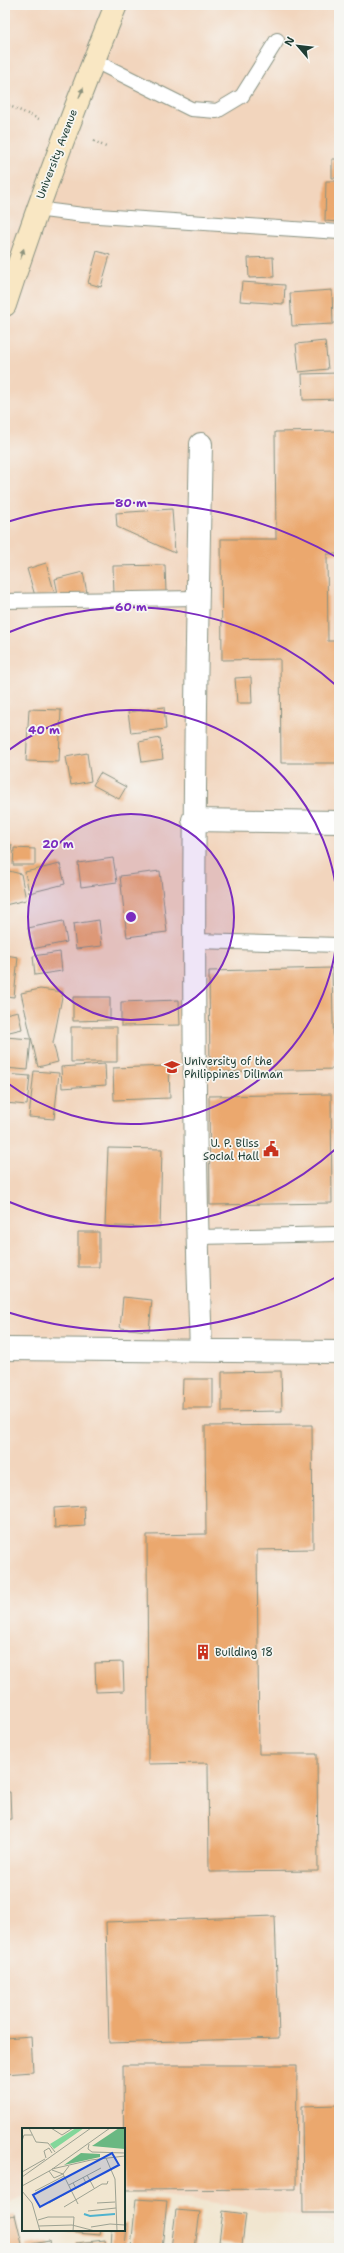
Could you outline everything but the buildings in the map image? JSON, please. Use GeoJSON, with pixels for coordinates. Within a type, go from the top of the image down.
{"type":"FeatureCollection","features":[{"type":"Feature","properties":{"kind":"main road","name":"University Avenue"},"geometry":{"type":"LineString","coordinates":[[5,305],[36,209],[116,5]]}},
{"type":"Feature","properties":{"kind":"street"},"geometry":{"type":"LineString","coordinates":[[201,444],[193,820],[197,1237],[201,1350]]}},
{"type":"Feature","properties":{"kind":"street"},"geometry":{"type":"LineString","coordinates":[[193,820],[339,822]]}},
{"type":"Feature","properties":{"kind":"street"},"geometry":{"type":"LineString","coordinates":[[5,1349],[339,1352]]}},
{"type":"Feature","properties":{"kind":"lane"},"geometry":{"type":"LineString","coordinates":[[94,60],[191,109],[217,111],[242,96],[277,40]]}},
{"type":"Feature","properties":{"kind":"lane"},"geometry":{"type":"LineString","coordinates":[[36,209],[83,215],[339,232]]}},
{"type":"Feature","properties":{"kind":"lane"},"geometry":{"type":"LineString","coordinates":[[5,601],[197,598]]}},
{"type":"Feature","properties":{"kind":"lane"},"geometry":{"type":"LineString","coordinates":[[194,941],[339,945]]}},
{"type":"Feature","properties":{"kind":"lane"},"geometry":{"type":"LineString","coordinates":[[197,1237],[339,1234]]}},
{"type":"Feature","properties":{"kind":"shaded area","name":"University of the Philippines Diliman"},"geometry":{"type":"Polygon","coordinates":[[[5,5],[339,5],[339,2225],[321,2220],[160,2194],[125,2194],[125,2128],[22,2128],[22,2197],[5,2206],[5,5]]]}},
{"type":"Feature","properties":{"kind":"place","name":"University of the Philippines Diliman"},"geometry":{"type":"Point","coordinates":[172,1067]}},
{"type":"Feature","properties":{"kind":"place","name":"U. P. Bliss Social Hall"},"geometry":{"type":"Point","coordinates":[271,1149]}},
{"type":"Feature","properties":{"kind":"place","name":"Building 18"},"geometry":{"type":"Point","coordinates":[203,1652]}}]}
